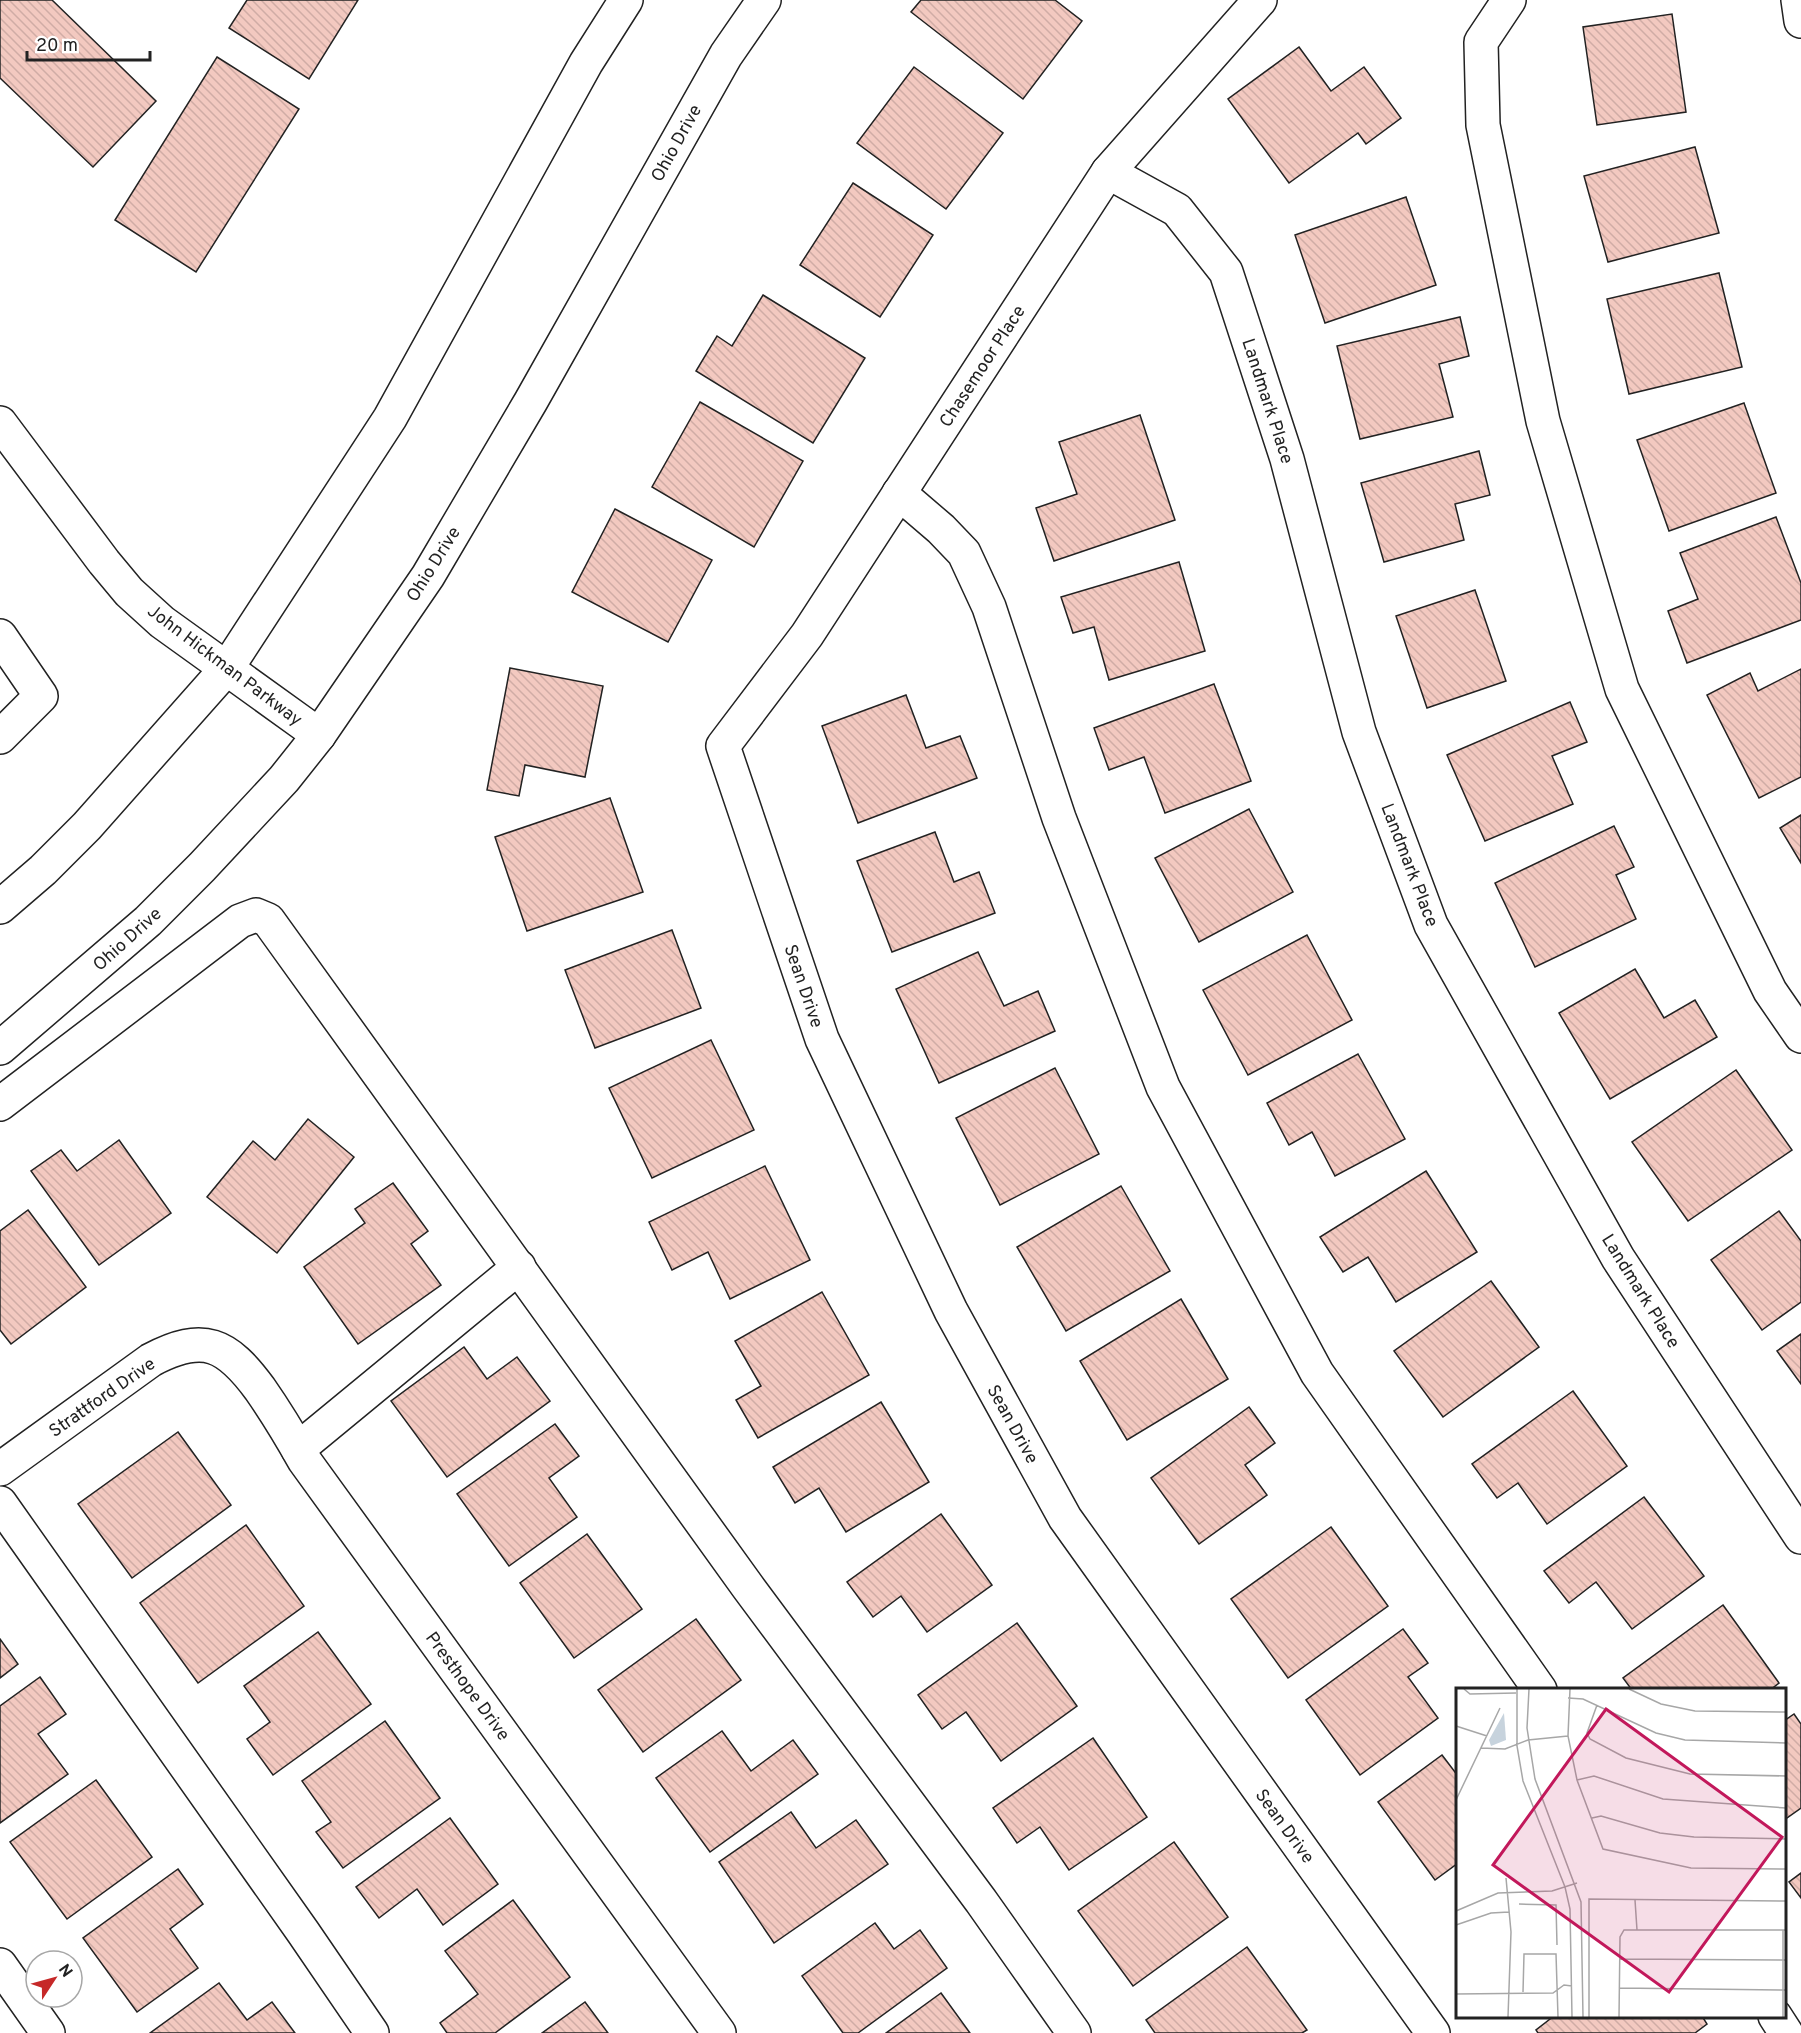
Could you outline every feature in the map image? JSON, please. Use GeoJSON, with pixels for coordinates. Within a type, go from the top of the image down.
{"type":"FeatureCollection","features":[{"type":"Feature","properties":{"kind":"street"},"geometry":{"type":"LineString","coordinates":[[0,907],[43,870],[87,826],[227,668],[390,418],[586,63],[626,0]]}},
{"type":"Feature","properties":{"kind":"street","name":"Ohio Drive"},"geometry":{"type":"LineString","coordinates":[[0,1048],[148,921],[284,779],[319,735],[428,576],[531,401],[726,55],[764,0]]}},
{"type":"Feature","properties":{"kind":"street","name":"Chasemoor Place"},"geometry":{"type":"LineString","coordinates":[[723,746],[807,635],[1108,172],[1260,0]]}},
{"type":"Feature","properties":{"kind":"street"},"geometry":{"type":"LineString","coordinates":[[1509,0],[1481,42],[1483,125],[1543,421],[1622,689],[1770,991],[1801,1036]]}},
{"type":"Feature","properties":{"kind":"street"},"geometry":{"type":"LineString","coordinates":[[1797,0],[1801,21]]}},
{"type":"Feature","properties":{"kind":"street","name":"Landmark Place"},"geometry":{"type":"LineString","coordinates":[[1108,172],[1177,210],[1226,272],[1287,459],[1359,732],[1431,925],[1618,1258],[1801,1538]]}},
{"type":"Feature","properties":{"kind":"street","name":"John Hickman Parkway"},"geometry":{"type":"LineString","coordinates":[[0,423],[129,592],[162,622],[319,735]]}},
{"type":"Feature","properties":{"kind":"street"},"geometry":{"type":"LineString","coordinates":[[899,493],[941,529],[964,553],[988,607],[1059,818],[1168,1097],[1317,1373],[1539,1688]]}},
{"type":"Feature","properties":{"kind":"street"},"geometry":{"type":"LineString","coordinates":[[0,636],[41,696],[0,737]]}},
{"type":"Feature","properties":{"kind":"street","name":"Sean Drive"},"geometry":{"type":"LineString","coordinates":[[723,746],[822,1039],[951,1311],[1065,1518],[1432,2033]]}},
{"type":"Feature","properties":{"kind":"street"},"geometry":{"type":"LineString","coordinates":[[0,1104],[240,921],[256,915],[268,920],[748,1587],[981,1901],[1074,2033]]}},
{"type":"Feature","properties":{"kind":"street"},"geometry":{"type":"LineString","coordinates":[[298,1449],[519,1267]]}},
{"type":"Feature","properties":{"kind":"street","name":"Strattford Drive"},"geometry":{"type":"LineString","coordinates":[[0,1469],[152,1360],[170,1351],[193,1345],[212,1347]]}},
{"type":"Feature","properties":{"kind":"street","name":"Presthope Drive"},"geometry":{"type":"LineString","coordinates":[[212,1347],[225,1351],[243,1366],[279,1415],[298,1449],[719,2033]]}},
{"type":"Feature","properties":{"kind":"street"},"geometry":{"type":"LineString","coordinates":[[0,1503],[372,2033]]}},
{"type":"Feature","properties":{"kind":"street"},"geometry":{"type":"LineString","coordinates":[[0,1965],[48,2033]]}},
{"type":"Feature","properties":{"kind":"street"},"geometry":{"type":"LineString","coordinates":[[1776,2018],[1786,2033]]}},
{"type":"Feature","properties":{"kind":"building"},"geometry":{"type":"Polygon","coordinates":[[[0,0],[52,0],[156,101],[93,167],[0,78],[0,0]]]}},
{"type":"Feature","properties":{"kind":"building"},"geometry":{"type":"Polygon","coordinates":[[[247,0],[358,0],[309,79],[229,28],[247,0]]]}},
{"type":"Feature","properties":{"kind":"building"},"geometry":{"type":"Polygon","coordinates":[[[921,0],[1055,0],[1082,21],[1023,99],[911,12],[921,0]]]}},
{"type":"Feature","properties":{"kind":"building"},"geometry":{"type":"Polygon","coordinates":[[[1672,14],[1686,112],[1597,125],[1583,27],[1672,14]]]}},
{"type":"Feature","properties":{"kind":"building"},"geometry":{"type":"Polygon","coordinates":[[[1299,47],[1331,91],[1364,67],[1401,118],[1366,144],[1358,133],[1289,183],[1228,99],[1299,47]]]}},
{"type":"Feature","properties":{"kind":"building"},"geometry":{"type":"Polygon","coordinates":[[[217,57],[299,109],[196,272],[115,220],[217,57]]]}},
{"type":"Feature","properties":{"kind":"building"},"geometry":{"type":"Polygon","coordinates":[[[914,67],[1003,133],[946,209],[857,143],[914,67]]]}},
{"type":"Feature","properties":{"kind":"building"},"geometry":{"type":"Polygon","coordinates":[[[1695,147],[1719,233],[1608,262],[1584,176],[1695,147]]]}},
{"type":"Feature","properties":{"kind":"building"},"geometry":{"type":"Polygon","coordinates":[[[853,183],[933,235],[880,317],[800,265],[853,183]]]}},
{"type":"Feature","properties":{"kind":"building"},"geometry":{"type":"Polygon","coordinates":[[[1406,197],[1436,285],[1325,323],[1295,235],[1406,197]]]}},
{"type":"Feature","properties":{"kind":"building"},"geometry":{"type":"Polygon","coordinates":[[[1719,273],[1742,367],[1629,394],[1607,299],[1719,273]]]}},
{"type":"Feature","properties":{"kind":"building"},"geometry":{"type":"Polygon","coordinates":[[[763,295],[865,358],[813,443],[696,371],[717,336],[732,346],[763,295]]]}},
{"type":"Feature","properties":{"kind":"building"},"geometry":{"type":"Polygon","coordinates":[[[1460,317],[1469,356],[1439,364],[1453,417],[1360,439],[1337,346],[1460,317]]]}},
{"type":"Feature","properties":{"kind":"building"},"geometry":{"type":"Polygon","coordinates":[[[700,402],[803,461],[754,547],[652,487],[700,402]]]}},
{"type":"Feature","properties":{"kind":"building"},"geometry":{"type":"Polygon","coordinates":[[[1744,403],[1776,493],[1669,531],[1637,440],[1744,403]]]}},
{"type":"Feature","properties":{"kind":"building"},"geometry":{"type":"Polygon","coordinates":[[[1140,415],[1175,520],[1054,561],[1036,508],[1077,494],[1059,442],[1140,415]]]}},
{"type":"Feature","properties":{"kind":"building"},"geometry":{"type":"Polygon","coordinates":[[[1479,451],[1490,495],[1455,504],[1464,540],[1384,562],[1361,483],[1479,451]]]}},
{"type":"Feature","properties":{"kind":"building"},"geometry":{"type":"Polygon","coordinates":[[[615,509],[712,560],[668,642],[572,592],[615,509]]]}},
{"type":"Feature","properties":{"kind":"building"},"geometry":{"type":"Polygon","coordinates":[[[1776,517],[1801,583],[1801,620],[1687,663],[1668,611],[1698,599],[1680,553],[1776,517]]]}},
{"type":"Feature","properties":{"kind":"building"},"geometry":{"type":"Polygon","coordinates":[[[1179,562],[1205,651],[1109,680],[1094,627],[1073,633],[1061,597],[1179,562]]]}},
{"type":"Feature","properties":{"kind":"building"},"geometry":{"type":"Polygon","coordinates":[[[1475,590],[1506,681],[1427,708],[1396,616],[1475,590]]]}},
{"type":"Feature","properties":{"kind":"building"},"geometry":{"type":"Polygon","coordinates":[[[510,668],[603,686],[585,777],[525,765],[519,796],[487,790],[510,668]]]}},
{"type":"Feature","properties":{"kind":"building"},"geometry":{"type":"Polygon","coordinates":[[[1801,669],[1801,777],[1759,798],[1707,695],[1750,673],[1758,691],[1801,669]]]}},
{"type":"Feature","properties":{"kind":"building"},"geometry":{"type":"Polygon","coordinates":[[[1214,684],[1251,781],[1165,813],[1144,757],[1109,770],[1094,728],[1214,684]]]}},
{"type":"Feature","properties":{"kind":"building"},"geometry":{"type":"Polygon","coordinates":[[[906,695],[926,748],[960,736],[977,778],[858,823],[822,726],[906,695]]]}},
{"type":"Feature","properties":{"kind":"building"},"geometry":{"type":"Polygon","coordinates":[[[1570,702],[1587,742],[1552,756],[1573,804],[1485,841],[1447,755],[1570,702]]]}},
{"type":"Feature","properties":{"kind":"building"},"geometry":{"type":"Polygon","coordinates":[[[610,798],[643,892],[527,931],[495,837],[610,798]]]}},
{"type":"Feature","properties":{"kind":"building"},"geometry":{"type":"Polygon","coordinates":[[[1249,809],[1293,892],[1199,942],[1155,858],[1249,809]]]}},
{"type":"Feature","properties":{"kind":"building"},"geometry":{"type":"Polygon","coordinates":[[[1801,815],[1801,863],[1780,828],[1801,815]]]}},
{"type":"Feature","properties":{"kind":"building"},"geometry":{"type":"Polygon","coordinates":[[[1614,826],[1634,867],[1616,875],[1636,919],[1535,967],[1495,883],[1614,826]]]}},
{"type":"Feature","properties":{"kind":"building"},"geometry":{"type":"Polygon","coordinates":[[[935,832],[954,882],[979,872],[995,913],[892,952],[857,861],[935,832]]]}},
{"type":"Feature","properties":{"kind":"building"},"geometry":{"type":"Polygon","coordinates":[[[672,930],[701,1008],[595,1048],[565,970],[672,930]]]}},
{"type":"Feature","properties":{"kind":"building"},"geometry":{"type":"Polygon","coordinates":[[[1307,935],[1352,1020],[1248,1075],[1203,990],[1307,935]]]}},
{"type":"Feature","properties":{"kind":"building"},"geometry":{"type":"Polygon","coordinates":[[[978,952],[1004,1006],[1038,991],[1055,1031],[939,1083],[896,989],[978,952]]]}},
{"type":"Feature","properties":{"kind":"building"},"geometry":{"type":"Polygon","coordinates":[[[1635,969],[1664,1018],[1695,1000],[1717,1037],[1610,1099],[1559,1013],[1635,969]]]}},
{"type":"Feature","properties":{"kind":"building"},"geometry":{"type":"Polygon","coordinates":[[[711,1040],[754,1130],[652,1178],[609,1088],[711,1040]]]}},
{"type":"Feature","properties":{"kind":"building"},"geometry":{"type":"Polygon","coordinates":[[[1358,1054],[1405,1139],[1335,1176],[1312,1132],[1289,1145],[1267,1103],[1358,1054]]]}},
{"type":"Feature","properties":{"kind":"building"},"geometry":{"type":"Polygon","coordinates":[[[1055,1068],[1099,1154],[1000,1205],[956,1118],[1055,1068]]]}},
{"type":"Feature","properties":{"kind":"building"},"geometry":{"type":"Polygon","coordinates":[[[1736,1070],[1792,1150],[1688,1221],[1632,1142],[1736,1070]]]}},
{"type":"Feature","properties":{"kind":"building"},"geometry":{"type":"Polygon","coordinates":[[[308,1119],[354,1157],[277,1253],[207,1197],[253,1141],[275,1160],[308,1119]]]}},
{"type":"Feature","properties":{"kind":"building"},"geometry":{"type":"Polygon","coordinates":[[[119,1140],[171,1213],[99,1265],[31,1171],[61,1150],[77,1171],[119,1140]]]}},
{"type":"Feature","properties":{"kind":"building"},"geometry":{"type":"Polygon","coordinates":[[[765,1166],[810,1260],[730,1299],[708,1252],[672,1270],[649,1222],[765,1166]]]}},
{"type":"Feature","properties":{"kind":"building"},"geometry":{"type":"Polygon","coordinates":[[[1426,1171],[1477,1252],[1396,1302],[1368,1257],[1343,1272],[1320,1237],[1426,1171]]]}},
{"type":"Feature","properties":{"kind":"building"},"geometry":{"type":"Polygon","coordinates":[[[393,1183],[428,1231],[411,1244],[441,1285],[358,1344],[304,1267],[365,1223],[355,1209],[393,1183]]]}},
{"type":"Feature","properties":{"kind":"building"},"geometry":{"type":"Polygon","coordinates":[[[1121,1186],[1170,1271],[1066,1331],[1017,1247],[1121,1186]]]}},
{"type":"Feature","properties":{"kind":"building"},"geometry":{"type":"Polygon","coordinates":[[[28,1210],[86,1287],[11,1344],[0,1330],[0,1231],[28,1210]]]}},
{"type":"Feature","properties":{"kind":"building"},"geometry":{"type":"Polygon","coordinates":[[[1779,1211],[1801,1241],[1801,1302],[1762,1330],[1711,1260],[1779,1211]]]}},
{"type":"Feature","properties":{"kind":"building"},"geometry":{"type":"Polygon","coordinates":[[[1491,1281],[1539,1347],[1443,1417],[1394,1351],[1491,1281]]]}},
{"type":"Feature","properties":{"kind":"building"},"geometry":{"type":"Polygon","coordinates":[[[822,1292],[869,1375],[758,1438],[736,1400],[761,1386],[735,1341],[822,1292]]]}},
{"type":"Feature","properties":{"kind":"building"},"geometry":{"type":"Polygon","coordinates":[[[1181,1299],[1228,1379],[1127,1440],[1080,1361],[1181,1299]]]}},
{"type":"Feature","properties":{"kind":"building"},"geometry":{"type":"Polygon","coordinates":[[[1801,1334],[1801,1384],[1777,1351],[1801,1334]]]}},
{"type":"Feature","properties":{"kind":"building"},"geometry":{"type":"Polygon","coordinates":[[[464,1347],[487,1379],[517,1357],[550,1401],[447,1477],[391,1401],[464,1347]]]}},
{"type":"Feature","properties":{"kind":"building"},"geometry":{"type":"Polygon","coordinates":[[[1573,1391],[1627,1466],[1547,1524],[1518,1483],[1497,1498],[1472,1464],[1573,1391]]]}},
{"type":"Feature","properties":{"kind":"building"},"geometry":{"type":"Polygon","coordinates":[[[881,1402],[929,1482],[846,1532],[819,1488],[795,1503],[773,1467],[881,1402]]]}},
{"type":"Feature","properties":{"kind":"building"},"geometry":{"type":"Polygon","coordinates":[[[1249,1407],[1275,1443],[1245,1465],[1267,1495],[1199,1544],[1151,1478],[1249,1407]]]}},
{"type":"Feature","properties":{"kind":"building"},"geometry":{"type":"Polygon","coordinates":[[[555,1424],[579,1456],[549,1478],[577,1517],[509,1566],[457,1494],[555,1424]]]}},
{"type":"Feature","properties":{"kind":"building"},"geometry":{"type":"Polygon","coordinates":[[[178,1432],[231,1505],[132,1578],[78,1504],[178,1432]]]}},
{"type":"Feature","properties":{"kind":"building"},"geometry":{"type":"Polygon","coordinates":[[[1644,1497],[1704,1576],[1632,1629],[1596,1582],[1569,1603],[1544,1571],[1644,1497]]]}},
{"type":"Feature","properties":{"kind":"building"},"geometry":{"type":"Polygon","coordinates":[[[941,1514],[992,1585],[927,1632],[901,1596],[873,1617],[847,1582],[941,1514]]]}},
{"type":"Feature","properties":{"kind":"building"},"geometry":{"type":"Polygon","coordinates":[[[246,1525],[304,1606],[198,1683],[140,1603],[246,1525]]]}},
{"type":"Feature","properties":{"kind":"building"},"geometry":{"type":"Polygon","coordinates":[[[1331,1527],[1388,1606],[1288,1678],[1231,1599],[1331,1527]]]}},
{"type":"Feature","properties":{"kind":"building"},"geometry":{"type":"Polygon","coordinates":[[[587,1534],[642,1609],[574,1658],[520,1583],[587,1534]]]}},
{"type":"Feature","properties":{"kind":"building"},"geometry":{"type":"Polygon","coordinates":[[[1723,1605],[1779,1683],[1773,1688],[1630,1688],[1623,1678],[1723,1605]]]}},
{"type":"Feature","properties":{"kind":"building"},"geometry":{"type":"Polygon","coordinates":[[[696,1619],[741,1680],[643,1752],[598,1690],[696,1619]]]}},
{"type":"Feature","properties":{"kind":"building"},"geometry":{"type":"Polygon","coordinates":[[[1017,1623],[1077,1706],[1001,1761],[966,1712],[942,1729],[918,1695],[1017,1623]]]}},
{"type":"Feature","properties":{"kind":"building"},"geometry":{"type":"Polygon","coordinates":[[[1403,1629],[1428,1663],[1408,1677],[1438,1718],[1360,1775],[1306,1700],[1403,1629]]]}},
{"type":"Feature","properties":{"kind":"building"},"geometry":{"type":"Polygon","coordinates":[[[318,1632],[371,1704],[273,1775],[247,1739],[270,1722],[244,1686],[318,1632]]]}},
{"type":"Feature","properties":{"kind":"building"},"geometry":{"type":"Polygon","coordinates":[[[0,1639],[18,1664],[0,1678],[0,1639]]]}},
{"type":"Feature","properties":{"kind":"building"},"geometry":{"type":"Polygon","coordinates":[[[40,1677],[66,1714],[38,1734],[68,1774],[0,1823],[0,1706],[40,1677]]]}},
{"type":"Feature","properties":{"kind":"building"},"geometry":{"type":"Polygon","coordinates":[[[1794,1714],[1801,1724],[1801,1808],[1786,1819],[1786,1720],[1794,1714]]]}},
{"type":"Feature","properties":{"kind":"building"},"geometry":{"type":"Polygon","coordinates":[[[385,1721],[440,1798],[343,1868],[316,1832],[331,1822],[302,1781],[385,1721]]]}},
{"type":"Feature","properties":{"kind":"building"},"geometry":{"type":"Polygon","coordinates":[[[722,1731],[751,1771],[793,1740],[818,1774],[710,1852],[656,1778],[722,1731]]]}},
{"type":"Feature","properties":{"kind":"building"},"geometry":{"type":"Polygon","coordinates":[[[1093,1738],[1147,1817],[1069,1870],[1040,1827],[1017,1843],[993,1808],[1093,1738]]]}},
{"type":"Feature","properties":{"kind":"building"},"geometry":{"type":"Polygon","coordinates":[[[1442,1755],[1456,1773],[1456,1864],[1435,1880],[1378,1802],[1442,1755]]]}},
{"type":"Feature","properties":{"kind":"building"},"geometry":{"type":"Polygon","coordinates":[[[96,1780],[152,1857],[67,1919],[10,1842],[96,1780]]]}},
{"type":"Feature","properties":{"kind":"building"},"geometry":{"type":"Polygon","coordinates":[[[791,1812],[816,1848],[856,1820],[888,1864],[774,1943],[719,1862],[791,1812]]]}},
{"type":"Feature","properties":{"kind":"building"},"geometry":{"type":"Polygon","coordinates":[[[450,1818],[498,1884],[443,1925],[417,1889],[379,1918],[356,1887],[450,1818]]]}},
{"type":"Feature","properties":{"kind":"building"},"geometry":{"type":"Polygon","coordinates":[[[1174,1842],[1228,1917],[1133,1986],[1078,1911],[1174,1842]]]}},
{"type":"Feature","properties":{"kind":"building"},"geometry":{"type":"Polygon","coordinates":[[[178,1869],[203,1904],[170,1929],[198,1968],[137,2012],[83,1938],[178,1869]]]}},
{"type":"Feature","properties":{"kind":"building"},"geometry":{"type":"Polygon","coordinates":[[[1801,1873],[1801,1898],[1789,1882],[1801,1873]]]}},
{"type":"Feature","properties":{"kind":"building"},"geometry":{"type":"Polygon","coordinates":[[[513,1900],[570,1977],[495,2033],[447,2033],[440,2023],[478,1994],[445,1951],[513,1900]]]}},
{"type":"Feature","properties":{"kind":"building"},"geometry":{"type":"Polygon","coordinates":[[[875,1923],[894,1949],[920,1930],[947,1968],[858,2033],[843,2033],[802,1976],[875,1923]]]}},
{"type":"Feature","properties":{"kind":"building"},"geometry":{"type":"Polygon","coordinates":[[[1247,1947],[1307,2030],[1302,2033],[1155,2033],[1146,2020],[1247,1947]]]}},
{"type":"Feature","properties":{"kind":"building"},"geometry":{"type":"Polygon","coordinates":[[[219,1983],[247,2020],[272,2002],[295,2033],[150,2033],[219,1983]]]}},
{"type":"Feature","properties":{"kind":"building"},"geometry":{"type":"Polygon","coordinates":[[[941,1993],[970,2033],[886,2033],[941,1993]]]}},
{"type":"Feature","properties":{"kind":"building"},"geometry":{"type":"Polygon","coordinates":[[[585,2002],[608,2033],[542,2033],[585,2002]]]}},
{"type":"Feature","properties":{"kind":"building"},"geometry":{"type":"Polygon","coordinates":[[[1551,2018],[1703,2018],[1707,2024],[1695,2033],[1538,2033],[1536,2030],[1551,2018]]]}}]}
